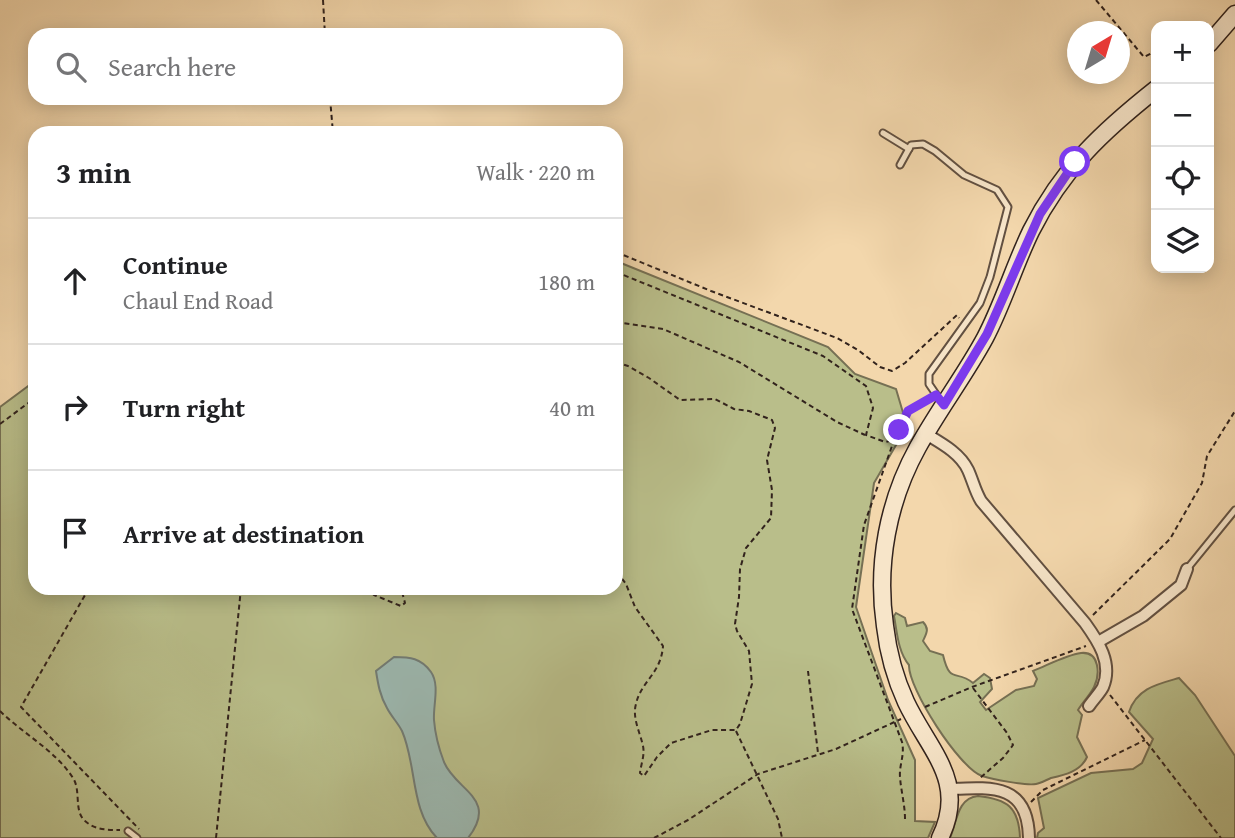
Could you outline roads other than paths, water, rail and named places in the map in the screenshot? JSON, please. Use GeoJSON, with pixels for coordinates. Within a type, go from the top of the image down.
{"type":"FeatureCollection","features":[{"type":"Feature","properties":{"kind":"street"},"geometry":{"type":"LineString","coordinates":[[1214,38],[1235,13]]}},
{"type":"Feature","properties":{"kind":"street"},"geometry":{"type":"LineString","coordinates":[[940,838],[951,807],[950,789],[941,763],[899,685],[887,641],[883,606],[884,556],[891,513],[906,471],[940,400],[987,334],[1031,232],[1063,177],[1102,134],[1151,93]]}},
{"type":"Feature","properties":{"kind":"street"},"geometry":{"type":"LineString","coordinates":[[926,434],[957,455],[968,470],[981,501],[1085,623],[1098,642],[1105,656],[1103,687],[1089,705]]}},
{"type":"Feature","properties":{"kind":"street"},"geometry":{"type":"LineString","coordinates":[[1098,642],[1143,616],[1172,593],[1181,585],[1187,569]]}},
{"type":"Feature","properties":{"kind":"street"},"geometry":{"type":"LineString","coordinates":[[950,789],[996,789],[1015,797],[1026,813],[1028,838]]}},
{"type":"Feature","properties":{"kind":"lane"},"geometry":{"type":"LineString","coordinates":[[883,133],[909,149]]}},
{"type":"Feature","properties":{"kind":"lane"},"geometry":{"type":"LineString","coordinates":[[900,165],[911,145],[923,144],[964,175],[997,190],[1008,207],[990,277],[980,303],[963,323],[929,374],[929,384],[940,400]]}},
{"type":"Feature","properties":{"kind":"lane"},"geometry":{"type":"LineString","coordinates":[[1187,569],[1235,510]]}},
{"type":"Feature","properties":{"kind":"lane"},"geometry":{"type":"LineString","coordinates":[[128,831],[137,838]]}},
{"type":"Feature","properties":{"kind":"water"},"geometry":{"type":"Polygon","coordinates":[[[394,657],[419,661],[434,677],[435,725],[442,757],[450,772],[472,796],[479,813],[468,838],[437,838],[422,814],[407,744],[381,694],[376,671],[394,657]]]}}]}
